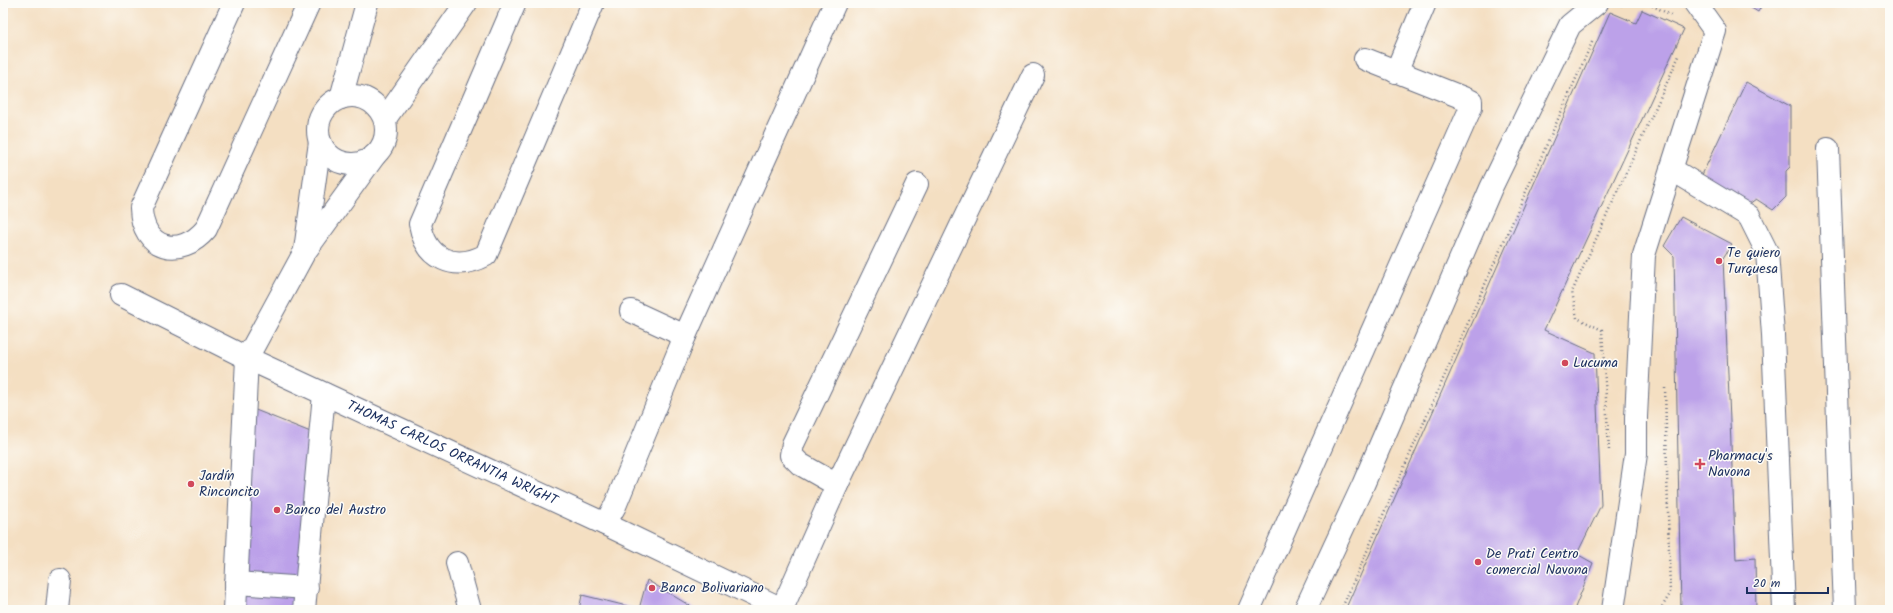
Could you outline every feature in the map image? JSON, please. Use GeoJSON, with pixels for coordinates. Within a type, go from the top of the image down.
{"type":"FeatureCollection","features":[{"type":"Feature","properties":{"kind":"street"},"geometry":{"type":"LineString","coordinates":[[234,3],[141,208],[142,220],[146,231],[154,240],[164,246],[176,247],[188,245],[198,238],[206,229],[309,3]]}},
{"type":"Feature","properties":{"kind":"street"},"geometry":{"type":"LineString","coordinates":[[341,98],[367,3]]}},
{"type":"Feature","properties":{"kind":"street"},"geometry":{"type":"LineString","coordinates":[[385,119],[466,3]]}},
{"type":"Feature","properties":{"kind":"street"},"geometry":{"type":"LineString","coordinates":[[515,3],[420,224],[422,236],[428,247],[438,256],[449,261],[462,263],[475,261],[486,255],[593,3]]}},
{"type":"Feature","properties":{"kind":"street"},"geometry":{"type":"LineString","coordinates":[[605,524],[615,506],[685,336],[835,3]]}},
{"type":"Feature","properties":{"kind":"street"},"geometry":{"type":"LineString","coordinates":[[1396,72],[1425,3]]}},
{"type":"Feature","properties":{"kind":"street"},"geometry":{"type":"LineString","coordinates":[[1613,610],[1636,454],[1636,417],[1644,255],[1715,31],[1695,3]]}},
{"type":"Feature","properties":{"kind":"street"},"geometry":{"type":"LineString","coordinates":[[1305,610],[1363,485],[1494,181],[1570,26],[1606,4]]}},
{"type":"Feature","properties":{"kind":"street"},"geometry":{"type":"LineString","coordinates":[[1249,610],[1471,107],[1470,101],[1365,59]]}},
{"type":"Feature","properties":{"kind":"street"},"geometry":{"type":"LineString","coordinates":[[783,610],[837,485],[1033,75]]}},
{"type":"Feature","properties":{"kind":"street"},"geometry":{"type":"LineString","coordinates":[[235,610],[247,358],[304,253],[383,145],[387,132],[385,119],[378,107],[367,99],[354,96],[341,98],[330,105],[322,116],[318,129],[320,142],[304,253]]}},
{"type":"Feature","properties":{"kind":"street"},"geometry":{"type":"LineString","coordinates":[[320,142],[327,153],[338,161],[350,164],[364,162],[375,155]]}},
{"type":"Feature","properties":{"kind":"street"},"geometry":{"type":"LineString","coordinates":[[1828,150],[1845,610]]}},
{"type":"Feature","properties":{"kind":"street"},"geometry":{"type":"LineString","coordinates":[[1671,169],[1749,216],[1767,252],[1773,335],[1784,610]]}},
{"type":"Feature","properties":{"kind":"street"},"geometry":{"type":"LineString","coordinates":[[837,485],[800,464],[791,455],[793,444],[917,184]]}},
{"type":"Feature","properties":{"kind":"street","name":"THOMAS CARLOS ORRANTIA WRIGHT"},"geometry":{"type":"LineString","coordinates":[[121,295],[247,358],[605,524],[783,610]]}},
{"type":"Feature","properties":{"kind":"street"},"geometry":{"type":"LineString","coordinates":[[631,311],[685,336]]}},
{"type":"Feature","properties":{"kind":"street"},"geometry":{"type":"LineString","coordinates":[[304,610],[324,394]]}},
{"type":"Feature","properties":{"kind":"street"},"geometry":{"type":"LineString","coordinates":[[457,563],[470,610]]}},
{"type":"Feature","properties":{"kind":"street"},"geometry":{"type":"LineString","coordinates":[[57,610],[60,580]]}},
{"type":"Feature","properties":{"kind":"street"},"geometry":{"type":"LineString","coordinates":[[236,583],[307,588]]}},
{"type":"Feature","properties":{"kind":"path"},"geometry":{"type":"LineString","coordinates":[[1606,4],[1647,3],[1680,19]]}},
{"type":"Feature","properties":{"kind":"path"},"geometry":{"type":"LineString","coordinates":[[1341,610],[1594,36]]}},
{"type":"Feature","properties":{"kind":"path"},"geometry":{"type":"LineString","coordinates":[[1609,457],[1602,330],[1577,318],[1572,292],[1682,50]]}},
{"type":"Feature","properties":{"kind":"path"},"geometry":{"type":"LineString","coordinates":[[1660,610],[1670,594],[1664,384]]}},
{"type":"Feature","properties":{"kind":"building"},"geometry":{"type":"Polygon","coordinates":[[[1743,3],[1763,3],[1758,12],[1743,3]]]}},
{"type":"Feature","properties":{"kind":"building"},"geometry":{"type":"Polygon","coordinates":[[[1642,10],[1684,29],[1544,330],[1595,353],[1601,505],[1577,554],[1593,563],[1574,610],[1345,610],[1610,12],[1636,23],[1642,10]]]}},
{"type":"Feature","properties":{"kind":"building"},"geometry":{"type":"Polygon","coordinates":[[[1746,82],[1790,106],[1790,167],[1786,171],[1786,197],[1773,210],[1756,199],[1749,204],[1701,177],[1746,82]]]}},
{"type":"Feature","properties":{"kind":"building"},"geometry":{"type":"Polygon","coordinates":[[[1681,217],[1732,244],[1723,258],[1736,560],[1755,558],[1756,610],[1681,610],[1674,256],[1664,246],[1681,217]]]}},
{"type":"Feature","properties":{"kind":"building","name":"Banco del Austro"},"geometry":{"type":"Polygon","coordinates":[[[248,407],[318,435],[300,610],[238,610],[248,407]]]}},
{"type":"Feature","properties":{"kind":"building","name":"Banco Bolivariano"},"geometry":{"type":"Polygon","coordinates":[[[647,580],[697,610],[579,610],[582,595],[639,609],[647,580]]]}},
{"type":"Feature","properties":{"kind":"place","name":"Te quiero Turquesa"},"geometry":{"type":"Point","coordinates":[1719,261]}},
{"type":"Feature","properties":{"kind":"place","name":"Lucuma"},"geometry":{"type":"Point","coordinates":[1565,363]}},
{"type":"Feature","properties":{"kind":"place","name":"Pharmacy's Navona"},"geometry":{"type":"Point","coordinates":[1700,464]}},
{"type":"Feature","properties":{"kind":"place","name":"Jardín Rinconcito"},"geometry":{"type":"Point","coordinates":[191,484]}},
{"type":"Feature","properties":{"kind":"place","name":"Banco del Austro"},"geometry":{"type":"Point","coordinates":[277,510]}},
{"type":"Feature","properties":{"kind":"place","name":"De Prati Centro comercial Navona"},"geometry":{"type":"Point","coordinates":[1478,562]}},
{"type":"Feature","properties":{"kind":"place","name":"Banco Bolivariano"},"geometry":{"type":"Point","coordinates":[652,588]}}]}
